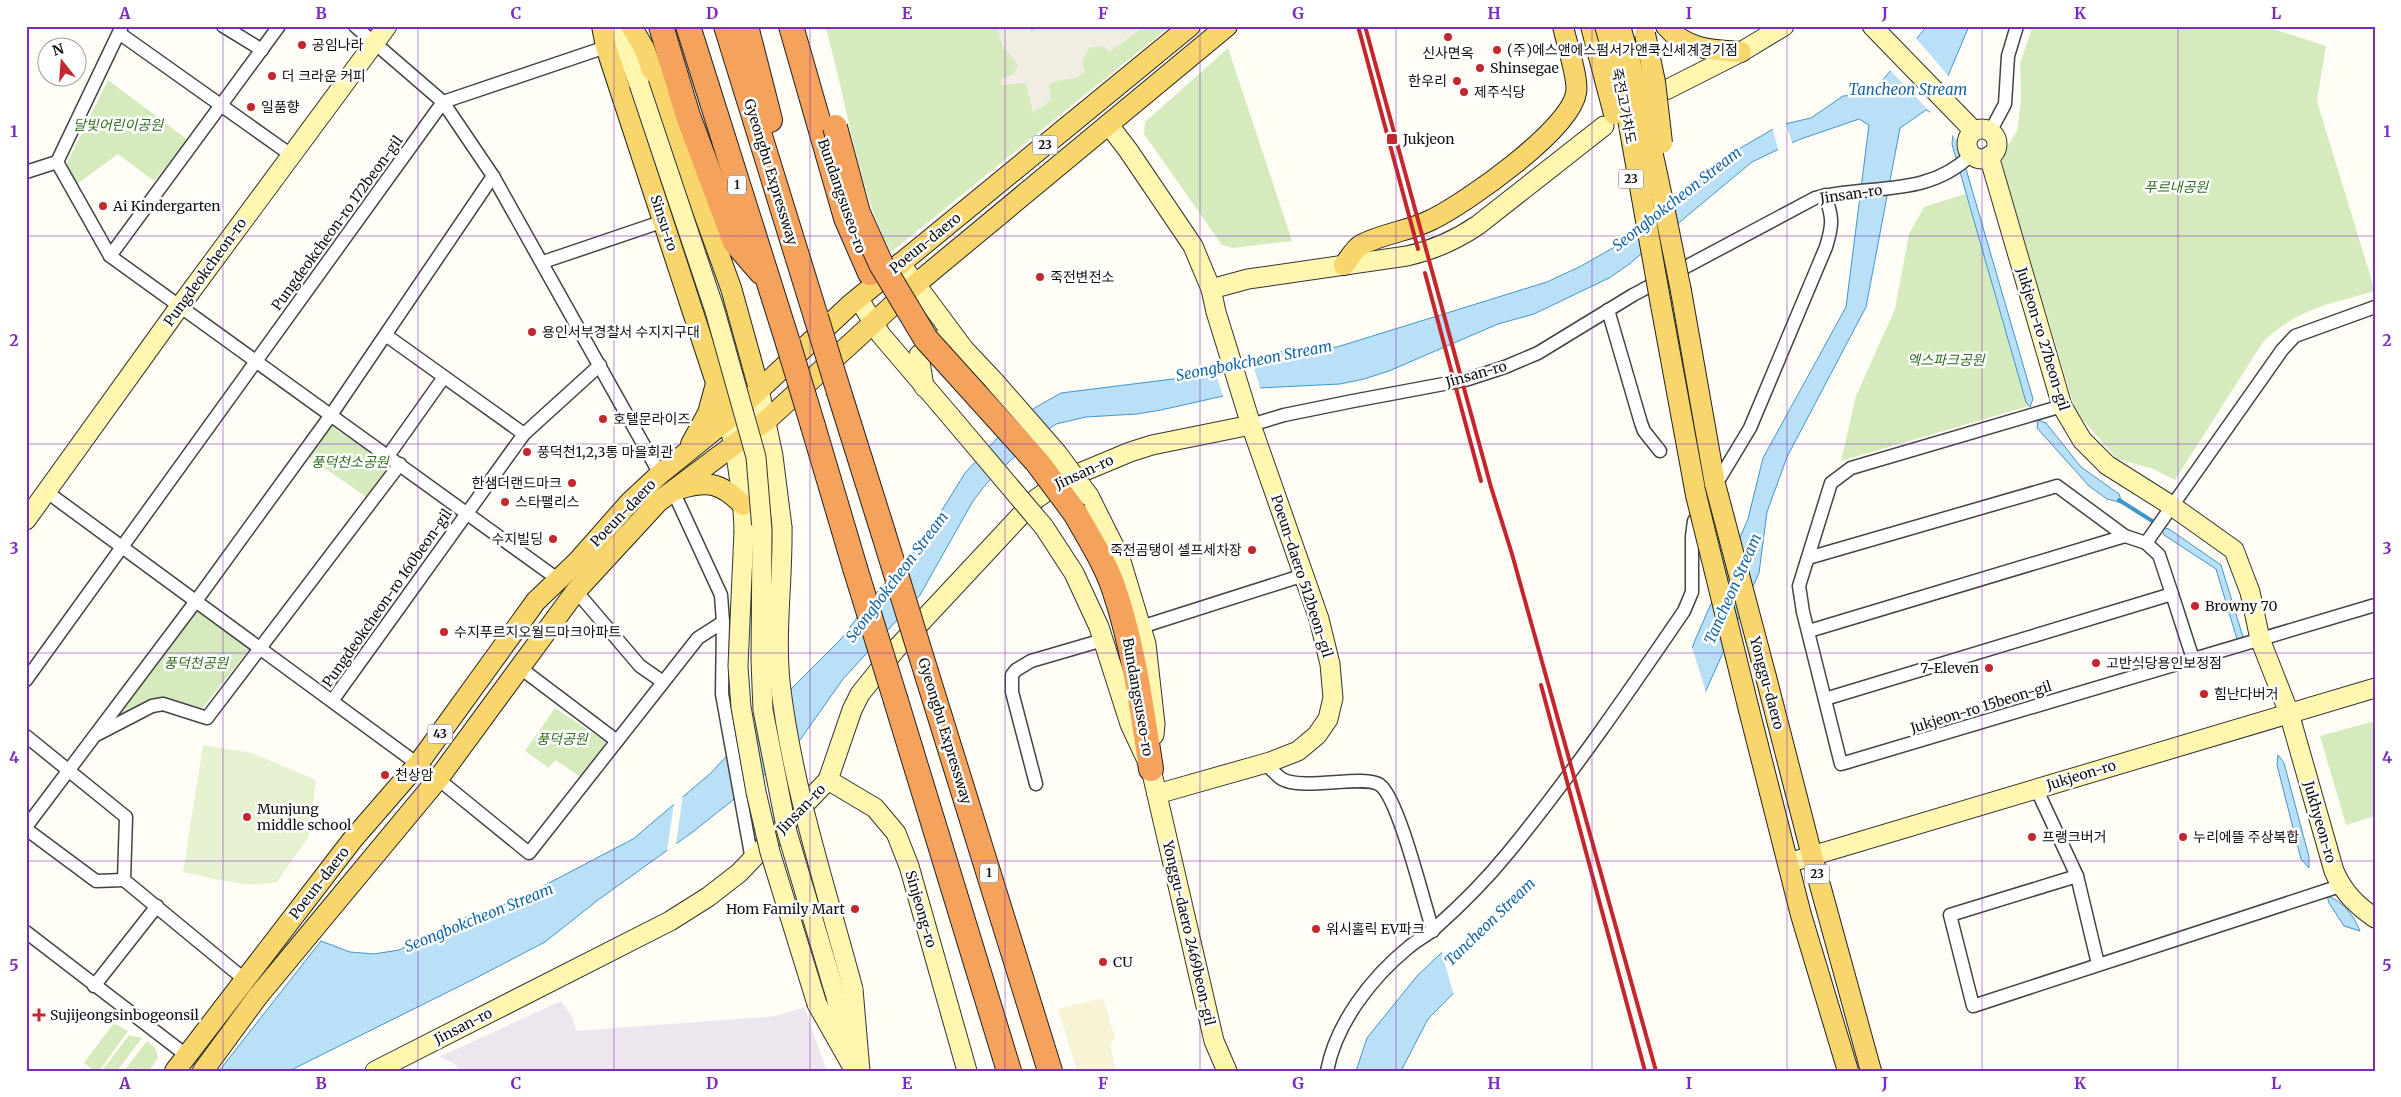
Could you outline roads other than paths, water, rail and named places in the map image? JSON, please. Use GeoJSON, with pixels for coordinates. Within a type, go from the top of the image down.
{"type":"FeatureCollection","features":[{"type":"Feature","properties":{"kind":"highway"},"geometry":{"type":"LineString","coordinates":[[661,26],[688,116],[735,242],[767,280]]}},
{"type":"Feature","properties":{"kind":"highway","name":"1"},"geometry":{"type":"LineString","coordinates":[[688,26],[788,344],[1009,1071]]}},
{"type":"Feature","properties":{"kind":"highway","name":"Gyeongbu Expressway"},"geometry":{"type":"LineString","coordinates":[[726,26],[1050,1071]]}},
{"type":"Feature","properties":{"kind":"highway"},"geometry":{"type":"LineString","coordinates":[[746,26],[770,115],[776,187]]}},
{"type":"Feature","properties":{"kind":"highway","name":"Bundangsuseo-ro"},"geometry":{"type":"LineString","coordinates":[[791,26],[827,128]]}},
{"type":"Feature","properties":{"kind":"highway","name":"Bundangsuseo-ro"},"geometry":{"type":"LineString","coordinates":[[806,26],[846,218],[870,273],[888,307],[916,349],[951,392],[1017,464],[1068,515],[1104,604],[1151,769]]}},
{"type":"Feature","properties":{"kind":"main road","name":"Sinsu-ro"},"geometry":{"type":"LineString","coordinates":[[602,26],[606,47],[728,419]]}},
{"type":"Feature","properties":{"kind":"main road"},"geometry":{"type":"LineString","coordinates":[[631,26],[644,48],[731,288],[759,389]]}},
{"type":"Feature","properties":{"kind":"main road","name":"Poeun-daero"},"geometry":{"type":"LineString","coordinates":[[180,1063],[353,839],[418,764],[536,601],[559,580],[630,502],[660,474],[728,419],[858,298],[1190,26]]}},
{"type":"Feature","properties":{"kind":"main road","name":"Poeun-daero"},"geometry":{"type":"LineString","coordinates":[[203,1071],[258,996],[438,779],[576,590],[658,502],[767,420],[916,284],[1227,26]]}},
{"type":"Feature","properties":{"kind":"main road"},"geometry":{"type":"LineString","coordinates":[[1344,265],[1360,245],[1433,220],[1539,144],[1561,123],[1569,112],[1577,93],[1563,26]]}},
{"type":"Feature","properties":{"kind":"main road","name":"23"},"geometry":{"type":"LineString","coordinates":[[1591,26],[1661,305]]}},
{"type":"Feature","properties":{"kind":"main road","name":"죽전고가차도"},"geometry":{"type":"LineString","coordinates":[[1605,26],[1621,80],[1661,305]]}},
{"type":"Feature","properties":{"kind":"main road","name":"죽전고가차도"},"geometry":{"type":"LineString","coordinates":[[1620,26],[1636,77],[1681,291]]}},
{"type":"Feature","properties":{"kind":"main road"},"geometry":{"type":"LineString","coordinates":[[1666,26],[1680,40],[1693,46],[1741,52]]}},
{"type":"Feature","properties":{"kind":"main road","name":"23"},"geometry":{"type":"LineString","coordinates":[[1644,30],[1655,82],[1681,291]]}},
{"type":"Feature","properties":{"kind":"main road","name":"Yonggu-daero"},"geometry":{"type":"LineString","coordinates":[[1681,291],[1715,484],[1812,856],[1871,1071]]}},
{"type":"Feature","properties":{"kind":"main road","name":"Yonggu-daero"},"geometry":{"type":"LineString","coordinates":[[1661,305],[1696,495],[1801,915],[1848,1071]]}},
{"type":"Feature","properties":{"kind":"main road"},"geometry":{"type":"LineString","coordinates":[[711,462],[692,447],[704,421],[714,379],[719,380],[726,392],[736,394],[747,387],[753,366]]}},
{"type":"Feature","properties":{"kind":"main road"},"geometry":{"type":"LineString","coordinates":[[673,491],[700,483],[707,484],[723,489],[743,505]]}},
{"type":"Feature","properties":{"kind":"street"},"geometry":{"type":"LineString","coordinates":[[223,26],[262,50]]}},
{"type":"Feature","properties":{"kind":"street"},"geometry":{"type":"LineString","coordinates":[[110,256],[280,26]]}},
{"type":"Feature","properties":{"kind":"street"},"geometry":{"type":"LineString","coordinates":[[355,26],[376,42],[443,102],[493,176],[543,262],[660,474]]}},
{"type":"Feature","properties":{"kind":"street","name":"Pungdeokcheon-ro"},"geometry":{"type":"LineString","coordinates":[[26,520],[180,306],[387,26]]}},
{"type":"Feature","properties":{"kind":"street"},"geometry":{"type":"LineString","coordinates":[[617,26],[639,84],[715,311],[756,457],[762,530],[761,661],[763,710],[779,800],[787,832],[845,993]]}},
{"type":"Feature","properties":{"kind":"street"},"geometry":{"type":"LineString","coordinates":[[1666,90],[1741,52],[1784,26]]}},
{"type":"Feature","properties":{"kind":"street"},"geometry":{"type":"LineString","coordinates":[[1872,26],[1976,128],[1997,144],[1994,154],[1975,158],[1967,144],[1976,128],[2005,104],[2008,56],[2017,26]]}},
{"type":"Feature","properties":{"kind":"street"},"geometry":{"type":"LineString","coordinates":[[26,172],[56,162],[121,30],[291,155]]}},
{"type":"Feature","properties":{"kind":"street"},"geometry":{"type":"LineString","coordinates":[[443,102],[606,47]]}},
{"type":"Feature","properties":{"kind":"street","name":"Pungdeokcheon-ro 172beon-gil"},"geometry":{"type":"LineString","coordinates":[[256,361],[443,102]]}},
{"type":"Feature","properties":{"kind":"street"},"geometry":{"type":"LineString","coordinates":[[1108,124],[1128,150],[1193,246],[1211,289],[1248,279],[1424,252],[1456,240],[1478,225],[1604,126]]}},
{"type":"Feature","properties":{"kind":"street","name":"Jinsan-ro"},"geometry":{"type":"LineString","coordinates":[[375,1071],[670,921],[708,897],[752,860],[828,780],[852,710],[865,687],[896,648],[1036,499],[1063,480],[1130,452],[1152,445],[1251,425],[1336,404],[1465,380],[1505,367],[1538,353],[1608,310],[1704,256],[1820,197],[1917,184],[1948,174],[1975,158]]}},
{"type":"Feature","properties":{"kind":"street","name":"Jukjeon-ro 27beon-gil"},"geometry":{"type":"LineString","coordinates":[[1975,158],[2062,406],[2082,440],[2107,465],[2172,506],[2234,550],[2250,592],[2260,640],[2289,713]]}},
{"type":"Feature","properties":{"kind":"street"},"geometry":{"type":"LineString","coordinates":[[56,162],[110,256],[559,580]]}},
{"type":"Feature","properties":{"kind":"street"},"geometry":{"type":"LineString","coordinates":[[244,978],[124,880],[96,881],[26,828],[68,769],[196,601],[331,415],[387,336],[493,176]]}},
{"type":"Feature","properties":{"kind":"street"},"geometry":{"type":"LineString","coordinates":[[1327,1071],[1336,1041],[1369,987],[1411,945],[1432,931],[1507,854],[1614,714],[1684,611],[1692,592],[1692,536],[1694,520],[1750,428],[1826,247],[1832,227],[1832,216],[1820,197]]}},
{"type":"Feature","properties":{"kind":"street"},"geometry":{"type":"LineString","coordinates":[[543,262],[664,222]]}},
{"type":"Feature","properties":{"kind":"street"},"geometry":{"type":"LineString","coordinates":[[900,263],[964,349],[1057,452],[1068,515],[1074,574],[1103,640],[1130,724],[1151,769]]}},
{"type":"Feature","properties":{"kind":"street","name":"Poeun-daero 512beon-gil"},"geometry":{"type":"LineString","coordinates":[[1157,794],[1265,763],[1298,751],[1317,735],[1328,719],[1333,698],[1330,664],[1319,619],[1251,425],[1216,312],[1211,289]]}},
{"type":"Feature","properties":{"kind":"street"},"geometry":{"type":"LineString","coordinates":[[858,298],[874,324],[924,387],[951,417],[1120,558],[1146,644],[1155,724],[1151,769]]}},
{"type":"Feature","properties":{"kind":"street"},"geometry":{"type":"LineString","coordinates":[[2147,541],[2282,350],[2296,336],[2375,307]]}},
{"type":"Feature","properties":{"kind":"street"},"geometry":{"type":"LineString","coordinates":[[1608,310],[1641,423],[1644,431],[1660,451]]}},
{"type":"Feature","properties":{"kind":"street"},"geometry":{"type":"LineString","coordinates":[[387,336],[524,434]]}},
{"type":"Feature","properties":{"kind":"street"},"geometry":{"type":"LineString","coordinates":[[924,387],[919,355],[938,340],[964,349]]}},
{"type":"Feature","properties":{"kind":"street"},"geometry":{"type":"LineString","coordinates":[[26,680],[256,361]]}},
{"type":"Feature","properties":{"kind":"street"},"geometry":{"type":"LineString","coordinates":[[466,512],[524,434],[600,365]]}},
{"type":"Feature","properties":{"kind":"street"},"geometry":{"type":"LineString","coordinates":[[388,456],[444,376]]}},
{"type":"Feature","properties":{"kind":"street"},"geometry":{"type":"LineString","coordinates":[[759,389],[767,420],[782,527],[778,609],[780,682],[791,749],[845,993],[858,1071]]}},
{"type":"Feature","properties":{"kind":"street","name":"Jukjeon-ro 15beon-gil"},"geometry":{"type":"LineString","coordinates":[[2062,406],[1851,468],[1831,483],[1800,586],[1803,612],[1841,764],[2375,605]]}},
{"type":"Feature","properties":{"kind":"street"},"geometry":{"type":"LineString","coordinates":[[728,419],[734,444],[743,505],[744,531],[738,666],[741,707],[756,792],[770,852],[817,1004],[858,1071]]}},
{"type":"Feature","properties":{"kind":"street"},"geometry":{"type":"LineString","coordinates":[[93,737],[152,706],[164,704],[207,718],[400,464]]}},
{"type":"Feature","properties":{"kind":"street"},"geometry":{"type":"LineString","coordinates":[[1808,558],[2057,486],[2125,536],[2147,541],[2159,555],[2193,659]]}},
{"type":"Feature","properties":{"kind":"street","name":"Poeun-daero"},"geometry":{"type":"LineString","coordinates":[[673,491],[721,595],[723,622],[722,694],[747,842],[752,860]]}},
{"type":"Feature","properties":{"kind":"street","name":"Pungdeokcheon-ro 160beon-gil"},"geometry":{"type":"LineString","coordinates":[[47,492],[438,779]]}},
{"type":"Feature","properties":{"kind":"street","name":"Pungdeokcheon-ro 160beon-gil"},"geometry":{"type":"LineString","coordinates":[[332,701],[466,512]]}},
{"type":"Feature","properties":{"kind":"street"},"geometry":{"type":"LineString","coordinates":[[1809,631],[2125,536]]}},
{"type":"Feature","properties":{"kind":"street"},"geometry":{"type":"LineString","coordinates":[[1141,627],[1304,575]]}},
{"type":"Feature","properties":{"kind":"street"},"geometry":{"type":"LineString","coordinates":[[576,590],[640,666],[663,682]]}},
{"type":"Feature","properties":{"kind":"street"},"geometry":{"type":"LineString","coordinates":[[1825,699],[2172,594]]}},
{"type":"Feature","properties":{"kind":"street"},"geometry":{"type":"LineString","coordinates":[[438,779],[529,853],[698,638],[723,622]]}},
{"type":"Feature","properties":{"kind":"street"},"geometry":{"type":"LineString","coordinates":[[1036,784],[1012,692],[1012,675],[1030,661],[1103,640]]}},
{"type":"Feature","properties":{"kind":"street"},"geometry":{"type":"LineString","coordinates":[[519,667],[617,741]]}},
{"type":"Feature","properties":{"kind":"street","name":"Jukjeon-ro"},"geometry":{"type":"LineString","coordinates":[[1788,863],[2375,688]]}},
{"type":"Feature","properties":{"kind":"street","name":"Jukhyeon-ro"},"geometry":{"type":"LineString","coordinates":[[2289,713],[2334,871],[2340,886],[2351,899],[2375,918]]}},
{"type":"Feature","properties":{"kind":"street"},"geometry":{"type":"LineString","coordinates":[[26,736],[126,817],[124,880]]}},
{"type":"Feature","properties":{"kind":"street"},"geometry":{"type":"LineString","coordinates":[[1265,763],[1282,779],[1299,783],[1365,782],[1380,785],[1387,794],[1400,825],[1432,931]]}},
{"type":"Feature","properties":{"kind":"street","name":"Yonggu-daero 2469beon-gil"},"geometry":{"type":"LineString","coordinates":[[1151,769],[1214,1041],[1227,1071]]}},
{"type":"Feature","properties":{"kind":"street","name":"Sinjeong-ro"},"geometry":{"type":"LineString","coordinates":[[828,780],[875,808],[896,833],[909,866],[967,1071]]}},
{"type":"Feature","properties":{"kind":"street"},"geometry":{"type":"LineString","coordinates":[[2036,788],[2077,876],[2098,964]]}},
{"type":"Feature","properties":{"kind":"street"},"geometry":{"type":"LineString","coordinates":[[2077,876],[1950,915],[1973,1006],[2340,886]]}},
{"type":"Feature","properties":{"kind":"street"},"geometry":{"type":"LineString","coordinates":[[94,986],[157,906]]}},
{"type":"Feature","properties":{"kind":"street"},"geometry":{"type":"LineString","coordinates":[[26,932],[94,986],[180,1063]]}},
{"type":"Feature","properties":{"kind":"water"},"geometry":{"type":"Polygon","coordinates":[[[1927,26],[1969,26],[1945,83],[1969,115],[1959,145],[2033,399],[2030,407],[2026,402],[1952,144],[1954,123],[1926,110],[1900,128],[1866,307],[1787,457],[1767,512],[1759,573],[1680,748],[1514,932],[1428,1019],[1401,1071],[1356,1071],[1367,1038],[1417,976],[1651,753],[1696,638],[1748,519],[1763,458],[1846,307],[1869,125],[1859,119],[1798,140],[1752,162],[1628,265],[1609,278],[1534,314],[1498,324],[1389,371],[1340,384],[1259,388],[1161,410],[1137,414],[1086,417],[1056,424],[1031,441],[986,484],[973,501],[920,595],[843,679],[800,740],[763,776],[694,831],[598,900],[545,942],[476,978],[289,1071],[219,1071],[321,941],[350,952],[374,954],[399,950],[473,914],[489,911],[524,896],[633,839],[711,773],[755,725],[841,639],[875,594],[921,544],[965,473],[1012,422],[1038,406],[1061,393],[1173,379],[1279,352],[1337,347],[1547,282],[1581,266],[1627,240],[1737,150],[1780,125],[1811,118],[1843,96],[1867,94],[1882,81],[1927,26]]]}},
{"type":"Feature","properties":{"kind":"water"},"geometry":{"type":"Polygon","coordinates":[[[2038,420],[2046,423],[2081,467],[2119,494],[2122,503],[2107,499],[2089,486],[2037,428],[2038,420]]]}},
{"type":"Feature","properties":{"kind":"water"},"geometry":{"type":"Polygon","coordinates":[[[2161,527],[2169,529],[2221,565],[2243,637],[2241,642],[2237,639],[2216,569],[2164,535],[2161,527]]]}},
{"type":"Feature","properties":{"kind":"water"},"geometry":{"type":"Polygon","coordinates":[[[2278,755],[2284,763],[2309,857],[2309,868],[2301,859],[2277,765],[2278,755]]]}},
{"type":"Feature","properties":{"kind":"water"},"geometry":{"type":"Polygon","coordinates":[[[2327,896],[2338,901],[2347,910],[2355,920],[2360,931],[2344,926],[2329,903],[2327,896]]]}},
{"type":"Feature","properties":{"kind":"waterway"},"geometry":{"type":"LineString","coordinates":[[2119,500],[2157,524]]}},
{"type":"Feature","properties":{"kind":"railway"},"geometry":{"type":"LineString","coordinates":[[1358,26],[1418,249]]}},
{"type":"Feature","properties":{"kind":"railway"},"geometry":{"type":"LineString","coordinates":[[1365,26],[1491,487],[1512,554],[1656,1071]]}},
{"type":"Feature","properties":{"kind":"railway"},"geometry":{"type":"LineString","coordinates":[[1425,273],[1481,481]]}},
{"type":"Feature","properties":{"kind":"railway"},"geometry":{"type":"LineString","coordinates":[[1541,685],[1645,1071]]}},
{"type":"Feature","properties":{"kind":"place","name":"신사면옥"},"geometry":{"type":"Point","coordinates":[1448,37]}},
{"type":"Feature","properties":{"kind":"place","name":"공임나라"},"geometry":{"type":"Point","coordinates":[302,45]}},
{"type":"Feature","properties":{"kind":"place","name":"(주)에스앤에스펌서가앤쿡신세계경기점"},"geometry":{"type":"Point","coordinates":[1497,50]}},
{"type":"Feature","properties":{"kind":"place","name":"Shinsegae"},"geometry":{"type":"Point","coordinates":[1480,68]}},
{"type":"Feature","properties":{"kind":"place","name":"더 크라운 커피"},"geometry":{"type":"Point","coordinates":[272,76]}},
{"type":"Feature","properties":{"kind":"place","name":"한우리"},"geometry":{"type":"Point","coordinates":[1457,81]}},
{"type":"Feature","properties":{"kind":"place","name":"제주식당"},"geometry":{"type":"Point","coordinates":[1464,92]}},
{"type":"Feature","properties":{"kind":"place","name":"일품향"},"geometry":{"type":"Point","coordinates":[251,107]}},
{"type":"Feature","properties":{"kind":"place","name":"Jukjeon"},"geometry":{"type":"Point","coordinates":[1392,139]}},
{"type":"Feature","properties":{"kind":"place","name":"Ai Kindergarten"},"geometry":{"type":"Point","coordinates":[103,206]}},
{"type":"Feature","properties":{"kind":"place","name":"죽전변전소"},"geometry":{"type":"Point","coordinates":[1040,277]}},
{"type":"Feature","properties":{"kind":"place","name":"용인서부경찰서 수지지구대"},"geometry":{"type":"Point","coordinates":[532,332]}},
{"type":"Feature","properties":{"kind":"place","name":"호텔문라이즈"},"geometry":{"type":"Point","coordinates":[603,419]}},
{"type":"Feature","properties":{"kind":"place","name":"풍덕천1,2,3통 마을회관"},"geometry":{"type":"Point","coordinates":[527,452]}},
{"type":"Feature","properties":{"kind":"place","name":"한샘더랜드마크"},"geometry":{"type":"Point","coordinates":[572,483]}},
{"type":"Feature","properties":{"kind":"place","name":"스타팰리스"},"geometry":{"type":"Point","coordinates":[505,502]}},
{"type":"Feature","properties":{"kind":"place","name":"수지빌딩"},"geometry":{"type":"Point","coordinates":[553,539]}},
{"type":"Feature","properties":{"kind":"place","name":"죽전곰탱이 셀프세차장"},"geometry":{"type":"Point","coordinates":[1252,550]}},
{"type":"Feature","properties":{"kind":"place","name":"Browny 70"},"geometry":{"type":"Point","coordinates":[2195,606]}},
{"type":"Feature","properties":{"kind":"place","name":"수지푸르지오월드마크아파트"},"geometry":{"type":"Point","coordinates":[444,632]}},
{"type":"Feature","properties":{"kind":"place","name":"고반식당용인보정점"},"geometry":{"type":"Point","coordinates":[2096,663]}},
{"type":"Feature","properties":{"kind":"place","name":"7-Eleven"},"geometry":{"type":"Point","coordinates":[1989,668]}},
{"type":"Feature","properties":{"kind":"place","name":"힘난다버거"},"geometry":{"type":"Point","coordinates":[2204,694]}},
{"type":"Feature","properties":{"kind":"place","name":"천상암"},"geometry":{"type":"Point","coordinates":[385,775]}},
{"type":"Feature","properties":{"kind":"place","name":"Munjung middle school"},"geometry":{"type":"Point","coordinates":[247,817]}},
{"type":"Feature","properties":{"kind":"place","name":"프랭크버거"},"geometry":{"type":"Point","coordinates":[2032,837]}},
{"type":"Feature","properties":{"kind":"place","name":"누리에뜰 주상복합"},"geometry":{"type":"Point","coordinates":[2183,837]}},
{"type":"Feature","properties":{"kind":"place","name":"Hom Family Mart"},"geometry":{"type":"Point","coordinates":[855,909]}},
{"type":"Feature","properties":{"kind":"place","name":"워시홀릭 EV파크"},"geometry":{"type":"Point","coordinates":[1316,929]}},
{"type":"Feature","properties":{"kind":"place","name":"CU"},"geometry":{"type":"Point","coordinates":[1103,962]}},
{"type":"Feature","properties":{"kind":"place","name":"Sujijeongsinbogeonsil"},"geometry":{"type":"Point","coordinates":[39,1015]}},
{"type":"Feature","properties":{"kind":"water label","name":"Tancheon Stream"},"geometry":{"type":"Point","coordinates":[1908,90]}},
{"type":"Feature","properties":{"kind":"water label","name":"Seongbokcheon Stream"},"geometry":{"type":"Point","coordinates":[1677,199]}},
{"type":"Feature","properties":{"kind":"water label","name":"Seongbokcheon Stream"},"geometry":{"type":"Point","coordinates":[1254,361]}},
{"type":"Feature","properties":{"kind":"water label","name":"Seongbokcheon Stream"},"geometry":{"type":"Point","coordinates":[897,577]}},
{"type":"Feature","properties":{"kind":"water label","name":"Tancheon Stream"},"geometry":{"type":"Point","coordinates":[1733,589]}},
{"type":"Feature","properties":{"kind":"water label","name":"Seongbokcheon Stream"},"geometry":{"type":"Point","coordinates":[479,918]}},
{"type":"Feature","properties":{"kind":"water label","name":"Tancheon Stream"},"geometry":{"type":"Point","coordinates":[1490,922]}},
{"type":"Feature","properties":{"kind":"park label","name":"달빛어린이공원"},"geometry":{"type":"Point","coordinates":[118,125]}},
{"type":"Feature","properties":{"kind":"park label","name":"푸르내공원"},"geometry":{"type":"Point","coordinates":[2176,187]}},
{"type":"Feature","properties":{"kind":"park label","name":"엑스파크공원"},"geometry":{"type":"Point","coordinates":[1946,360]}},
{"type":"Feature","properties":{"kind":"park label","name":"풍덕천소공원"},"geometry":{"type":"Point","coordinates":[350,462]}},
{"type":"Feature","properties":{"kind":"park label","name":"풍덕천공원"},"geometry":{"type":"Point","coordinates":[196,663]}},
{"type":"Feature","properties":{"kind":"park label","name":"풍덕공원"},"geometry":{"type":"Point","coordinates":[562,739]}}]}
